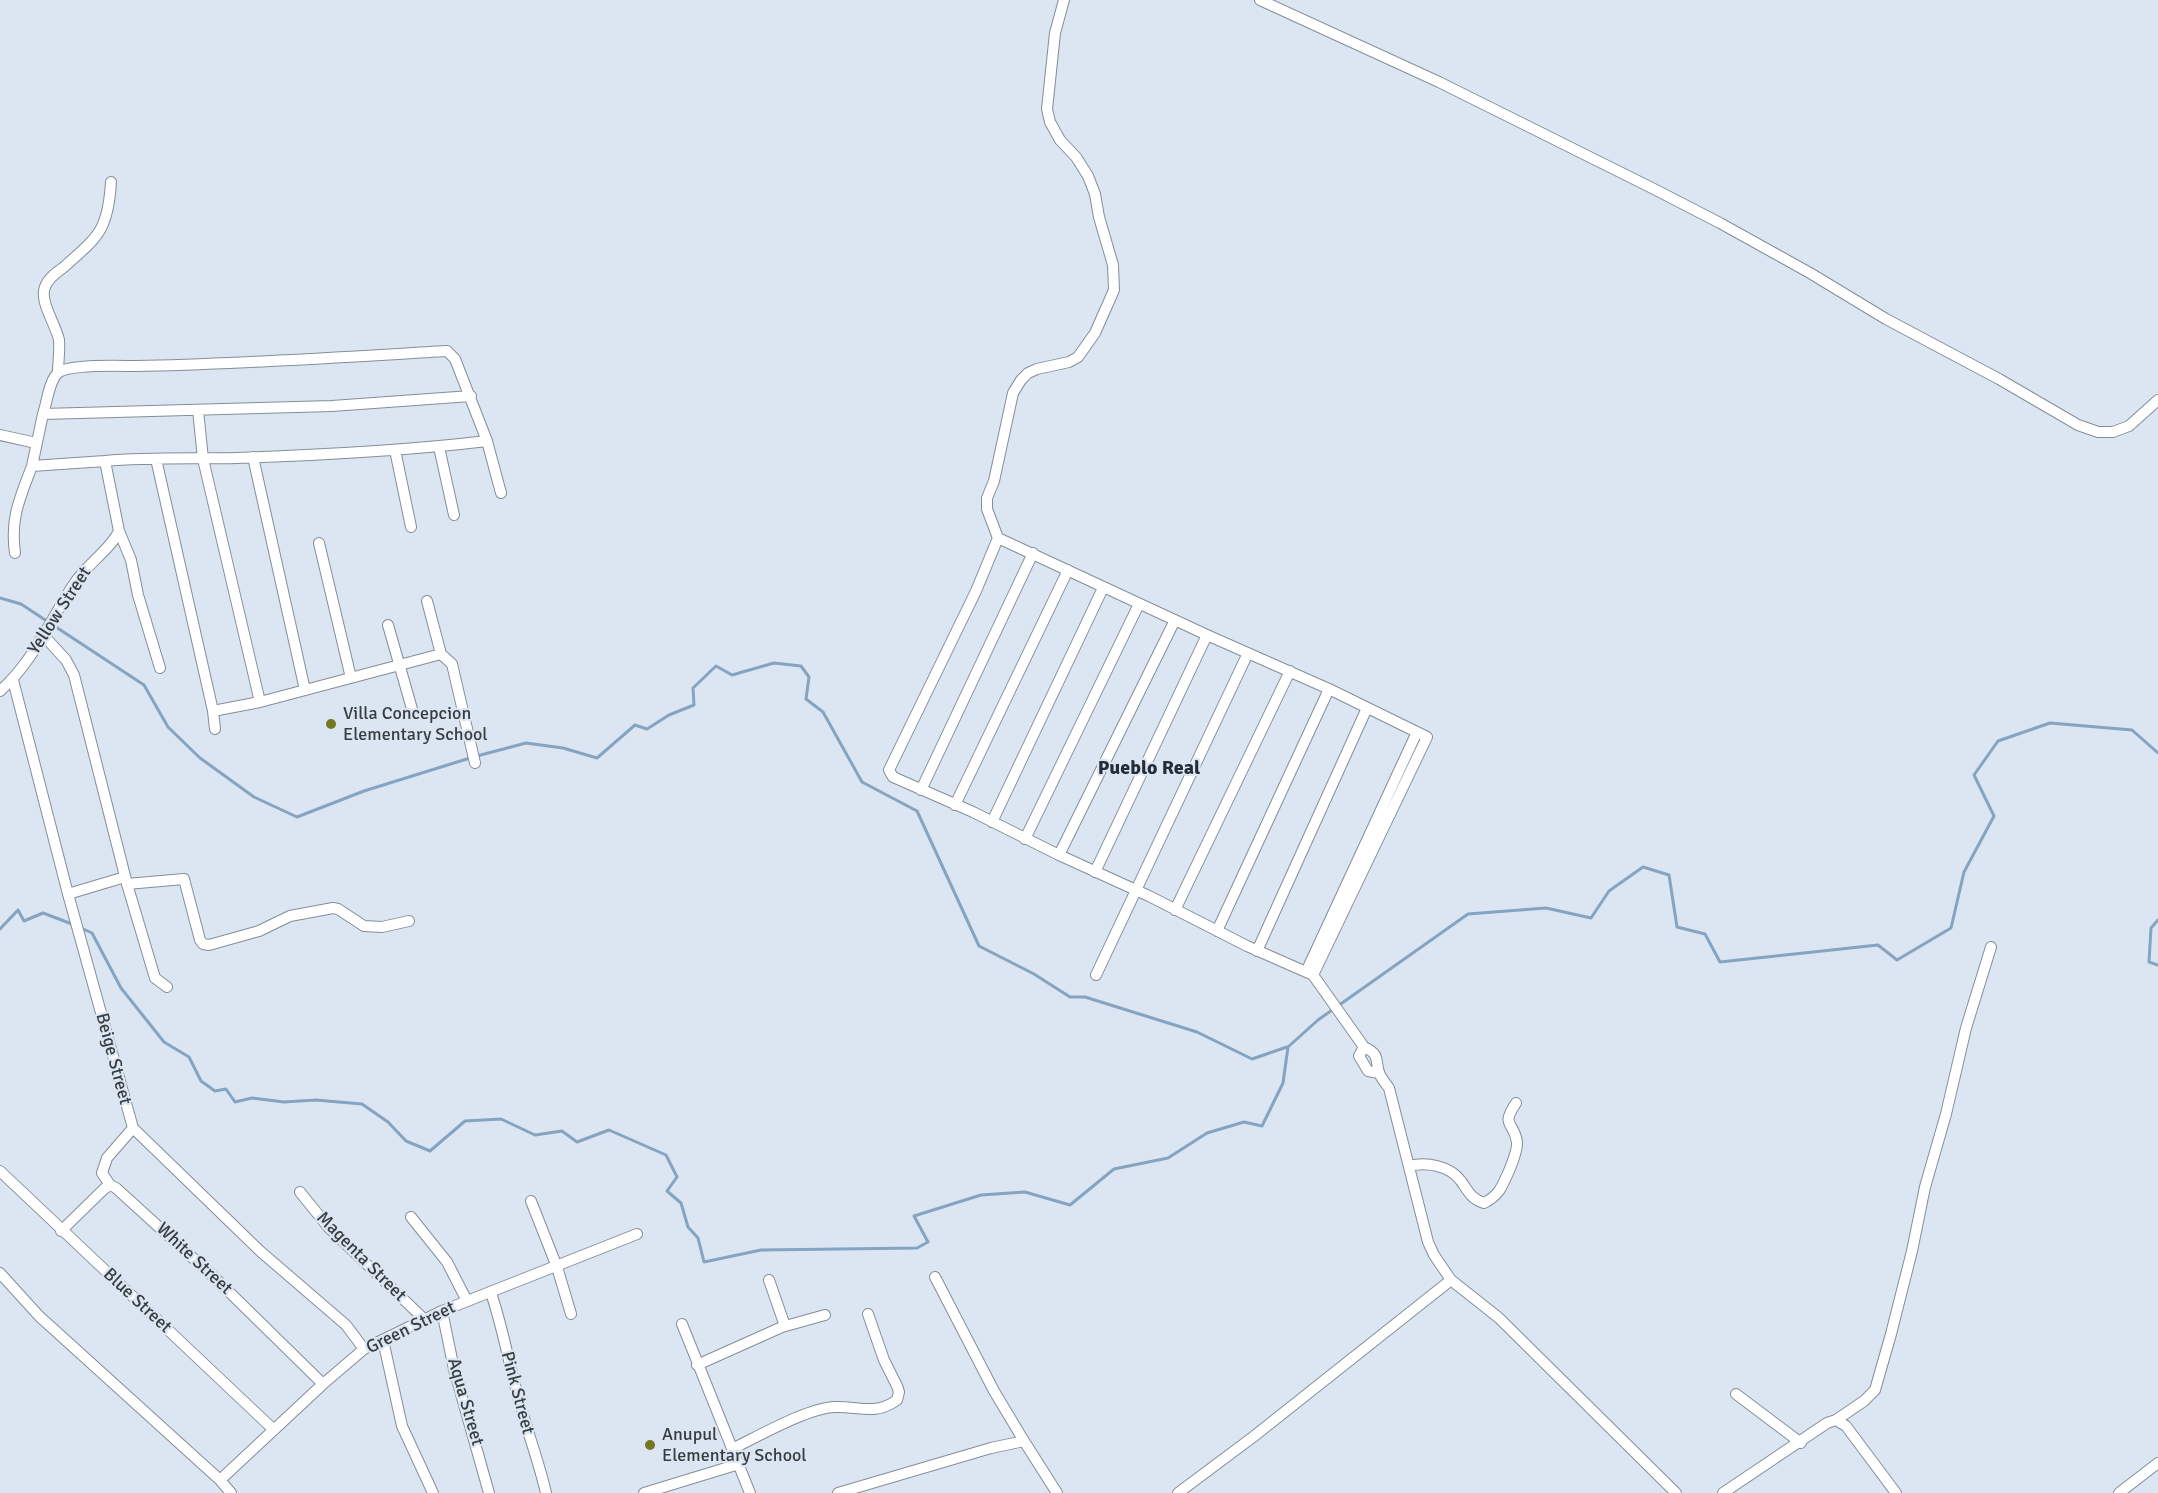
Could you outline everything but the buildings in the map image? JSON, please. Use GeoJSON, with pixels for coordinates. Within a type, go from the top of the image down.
{"type":"FeatureCollection","features":[{"type":"Feature","properties":{"kind":"street"},"geometry":{"type":"LineString","coordinates":[[1064,0],[1055,33],[1047,109],[1055,131],[1082,166],[1095,194],[1113,265],[1114,290],[1095,333],[1078,357],[1069,362],[1028,373],[1013,393],[994,481],[987,498],[987,509],[998,538],[976,591],[889,770],[893,777],[1136,890],[1257,951],[1309,974],[1364,1047],[1372,1051],[1379,1062],[1379,1073],[1389,1088],[1428,1242],[1451,1280],[1499,1318],[1676,1493]]}},
{"type":"Feature","properties":{"kind":"street"},"geometry":{"type":"LineString","coordinates":[[1260,0],[1439,82],[1654,189],[1750,240],[1886,319],[1999,379],[2078,425],[2098,432],[2114,432],[2129,426],[2158,400]]}},
{"type":"Feature","properties":{"kind":"street"},"geometry":{"type":"LineString","coordinates":[[15,553],[14,516],[32,466],[43,414],[57,373],[58,340],[44,295],[45,286],[94,240],[105,225],[110,208],[111,182]]}},
{"type":"Feature","properties":{"kind":"street"},"geometry":{"type":"LineString","coordinates":[[57,373],[85,367],[200,364],[447,351],[455,359],[471,396],[487,441],[501,493]]}},
{"type":"Feature","properties":{"kind":"street"},"geometry":{"type":"LineString","coordinates":[[43,414],[332,406],[471,396]]}},
{"type":"Feature","properties":{"kind":"street"},"geometry":{"type":"LineString","coordinates":[[198,410],[203,459],[260,702]]}},
{"type":"Feature","properties":{"kind":"street"},"geometry":{"type":"LineString","coordinates":[[0,435],[36,443]]}},
{"type":"Feature","properties":{"kind":"street"},"geometry":{"type":"LineString","coordinates":[[32,466],[395,450],[487,441]]}},
{"type":"Feature","properties":{"kind":"street"},"geometry":{"type":"LineString","coordinates":[[439,447],[454,515]]}},
{"type":"Feature","properties":{"kind":"street"},"geometry":{"type":"LineString","coordinates":[[395,450],[411,527]]}},
{"type":"Feature","properties":{"kind":"street"},"geometry":{"type":"LineString","coordinates":[[253,457],[305,690]]}},
{"type":"Feature","properties":{"kind":"street"},"geometry":{"type":"LineString","coordinates":[[156,459],[213,711],[215,729]]}},
{"type":"Feature","properties":{"kind":"street"},"geometry":{"type":"LineString","coordinates":[[105,462],[119,531],[131,560],[138,595],[160,668]]}},
{"type":"Feature","properties":{"kind":"street","name":"Yellow Street"},"geometry":{"type":"LineString","coordinates":[[0,691],[13,680],[88,565],[116,537],[119,531]]}},
{"type":"Feature","properties":{"kind":"street"},"geometry":{"type":"LineString","coordinates":[[998,538],[1329,689],[1427,737],[1309,974]]}},
{"type":"Feature","properties":{"kind":"street"},"geometry":{"type":"LineString","coordinates":[[319,543],[351,678]]}},
{"type":"Feature","properties":{"kind":"street"},"geometry":{"type":"LineString","coordinates":[[921,790],[1033,553]]}},
{"type":"Feature","properties":{"kind":"street"},"geometry":{"type":"LineString","coordinates":[[955,805],[1068,570]]}},
{"type":"Feature","properties":{"kind":"street"},"geometry":{"type":"LineString","coordinates":[[992,822],[1104,588]]}},
{"type":"Feature","properties":{"kind":"street"},"geometry":{"type":"LineString","coordinates":[[427,601],[441,654],[452,664],[474,763]]}},
{"type":"Feature","properties":{"kind":"street"},"geometry":{"type":"LineString","coordinates":[[1025,839],[1139,604]]}},
{"type":"Feature","properties":{"kind":"street"},"geometry":{"type":"LineString","coordinates":[[1059,855],[1175,620]]}},
{"type":"Feature","properties":{"kind":"street"},"geometry":{"type":"LineString","coordinates":[[388,624],[412,709]]}},
{"type":"Feature","properties":{"kind":"street"},"geometry":{"type":"LineString","coordinates":[[45,634],[66,660],[74,675],[126,880],[155,978],[167,987]]}},
{"type":"Feature","properties":{"kind":"street"},"geometry":{"type":"LineString","coordinates":[[1095,872],[1207,635]]}},
{"type":"Feature","properties":{"kind":"street"},"geometry":{"type":"LineString","coordinates":[[1096,975],[1248,653]]}},
{"type":"Feature","properties":{"kind":"street"},"geometry":{"type":"LineString","coordinates":[[213,711],[260,702],[441,654]]}},
{"type":"Feature","properties":{"kind":"street"},"geometry":{"type":"LineString","coordinates":[[1175,910],[1290,671]]}},
{"type":"Feature","properties":{"kind":"street","name":"Beige Street"},"geometry":{"type":"LineString","coordinates":[[13,680],[68,894],[133,1128],[260,1251],[346,1325],[364,1349]]}},
{"type":"Feature","properties":{"kind":"street"},"geometry":{"type":"LineString","coordinates":[[1217,931],[1329,689]]}},
{"type":"Feature","properties":{"kind":"street"},"geometry":{"type":"LineString","coordinates":[[1257,951],[1367,708]]}},
{"type":"Feature","properties":{"kind":"street"},"geometry":{"type":"LineString","coordinates":[[68,894],[126,880],[184,879],[200,940],[203,944],[209,945],[259,931],[290,916],[333,908],[364,926],[382,927],[409,921]]}},
{"type":"Feature","properties":{"kind":"street"},"geometry":{"type":"LineString","coordinates":[[1723,1493],[1801,1443],[1827,1423],[1836,1420],[1864,1401],[1875,1390],[1912,1251],[1925,1187],[1946,1114],[1966,1028],[1990,947]]}},
{"type":"Feature","properties":{"kind":"street"},"geometry":{"type":"LineString","coordinates":[[1409,1166],[1419,1164],[1446,1169],[1455,1174],[1475,1200],[1484,1203],[1491,1199],[1499,1191],[1516,1156],[1517,1141],[1508,1115],[1516,1103]]}},
{"type":"Feature","properties":{"kind":"street"},"geometry":{"type":"LineString","coordinates":[[61,1231],[110,1185],[102,1173],[107,1158],[133,1128]]}},
{"type":"Feature","properties":{"kind":"street","name":"Blue Street"},"geometry":{"type":"LineString","coordinates":[[0,1171],[274,1431]]}},
{"type":"Feature","properties":{"kind":"street","name":"White Street"},"geometry":{"type":"LineString","coordinates":[[110,1185],[218,1280],[323,1384]]}},
{"type":"Feature","properties":{"kind":"street","name":"Magenta Street"},"geometry":{"type":"LineString","coordinates":[[300,1192],[353,1253],[425,1320]]}},
{"type":"Feature","properties":{"kind":"street"},"geometry":{"type":"LineString","coordinates":[[531,1202],[557,1267],[571,1314]]}},
{"type":"Feature","properties":{"kind":"street"},"geometry":{"type":"LineString","coordinates":[[411,1216],[447,1262],[467,1300]]}},
{"type":"Feature","properties":{"kind":"street","name":"Green Street"},"geometry":{"type":"LineString","coordinates":[[220,1480],[364,1349],[467,1300],[491,1293],[638,1234]]}},
{"type":"Feature","properties":{"kind":"street"},"geometry":{"type":"LineString","coordinates":[[0,1273],[39,1316],[220,1480],[231,1493]]}},
{"type":"Feature","properties":{"kind":"street"},"geometry":{"type":"LineString","coordinates":[[935,1277],[994,1391],[1057,1493]]}},
{"type":"Feature","properties":{"kind":"street"},"geometry":{"type":"LineString","coordinates":[[769,1280],[785,1326]]}},
{"type":"Feature","properties":{"kind":"street"},"geometry":{"type":"LineString","coordinates":[[1178,1493],[1253,1437],[1451,1280]]}},
{"type":"Feature","properties":{"kind":"street","name":"Pink Street"},"geometry":{"type":"LineString","coordinates":[[491,1293],[546,1493]]}},
{"type":"Feature","properties":{"kind":"street","name":"Aqua Street"},"geometry":{"type":"LineString","coordinates":[[442,1311],[454,1369],[489,1493]]}},
{"type":"Feature","properties":{"kind":"street"},"geometry":{"type":"LineString","coordinates":[[732,1449],[808,1413],[832,1407],[870,1411],[891,1405],[897,1400],[897,1386],[884,1360],[868,1314]]}},
{"type":"Feature","properties":{"kind":"street"},"geometry":{"type":"LineString","coordinates":[[697,1365],[785,1326],[825,1315]]}},
{"type":"Feature","properties":{"kind":"street"},"geometry":{"type":"LineString","coordinates":[[682,1324],[750,1493]]}},
{"type":"Feature","properties":{"kind":"street"},"geometry":{"type":"LineString","coordinates":[[383,1340],[402,1426],[432,1493]]}},
{"type":"Feature","properties":{"kind":"street"},"geometry":{"type":"LineString","coordinates":[[1736,1394],[1801,1443]]}},
{"type":"Feature","properties":{"kind":"street"},"geometry":{"type":"LineString","coordinates":[[1836,1420],[1846,1426],[1896,1493]]}},
{"type":"Feature","properties":{"kind":"street"},"geometry":{"type":"LineString","coordinates":[[838,1493],[991,1448],[1023,1441]]}},
{"type":"Feature","properties":{"kind":"street"},"geometry":{"type":"LineString","coordinates":[[2119,1493],[2158,1463]]}},
{"type":"Feature","properties":{"kind":"street"},"geometry":{"type":"LineString","coordinates":[[644,1493],[739,1464]]}},
{"type":"Feature","properties":{"kind":"waterway"},"geometry":{"type":"LineString","coordinates":[[0,598],[21,604],[144,685],[168,727],[200,758],[254,797],[297,817],[364,791],[470,758]]}},
{"type":"Feature","properties":{"kind":"waterway"},"geometry":{"type":"LineString","coordinates":[[477,756],[526,743],[563,748],[597,758],[635,725],[647,729],[669,715],[694,705],[693,688],[716,666],[732,675],[774,663],[801,666],[809,677],[806,699],[823,712],[862,782],[917,811],[979,946],[1034,974],[1070,997],[1085,997],[1197,1032],[1252,1059],[1287,1047]]}},
{"type":"Feature","properties":{"kind":"waterway"},"geometry":{"type":"LineString","coordinates":[[81,928],[92,933],[121,988],[164,1042],[189,1057],[201,1081],[215,1091],[226,1089],[235,1102],[252,1098],[284,1102],[316,1100],[362,1104],[388,1122],[406,1141],[430,1151],[465,1121],[501,1119],[535,1135],[562,1131],[577,1142],[609,1130],[666,1155],[677,1177],[667,1191],[681,1203],[688,1227],[698,1238],[704,1262],[761,1250],[917,1248],[928,1242],[914,1216],[981,1195],[1025,1192],[1070,1205],[1114,1169],[1168,1158],[1207,1133],[1244,1122],[1262,1126],[1283,1083],[1288,1047],[1318,1020],[1468,914],[1546,908],[1591,918],[1609,891],[1643,867],[1669,875],[1677,927],[1705,934],[1720,962],[1878,945],[1897,960],[1951,928],[1964,872],[1994,816],[1974,775],[1998,741],[2050,723],[2132,730],[2158,753]]}},
{"type":"Feature","properties":{"kind":"waterway"},"geometry":{"type":"LineString","coordinates":[[0,929],[18,910],[24,921],[43,913],[72,924]]}},
{"type":"Feature","properties":{"kind":"waterway"},"geometry":{"type":"LineString","coordinates":[[2158,920],[2151,928],[2149,962],[2158,965]]}},
{"type":"Feature","properties":{"kind":"place","name":"Villa Concepcion Elementary School"},"geometry":{"type":"Point","coordinates":[331,724]}},
{"type":"Feature","properties":{"kind":"place","name":"Anupul Elementary School"},"geometry":{"type":"Point","coordinates":[650,1445]}},
{"type":"Feature","properties":{"kind":"district","name":"Pueblo Real"},"geometry":{"type":"Point","coordinates":[1149,769]}}]}
